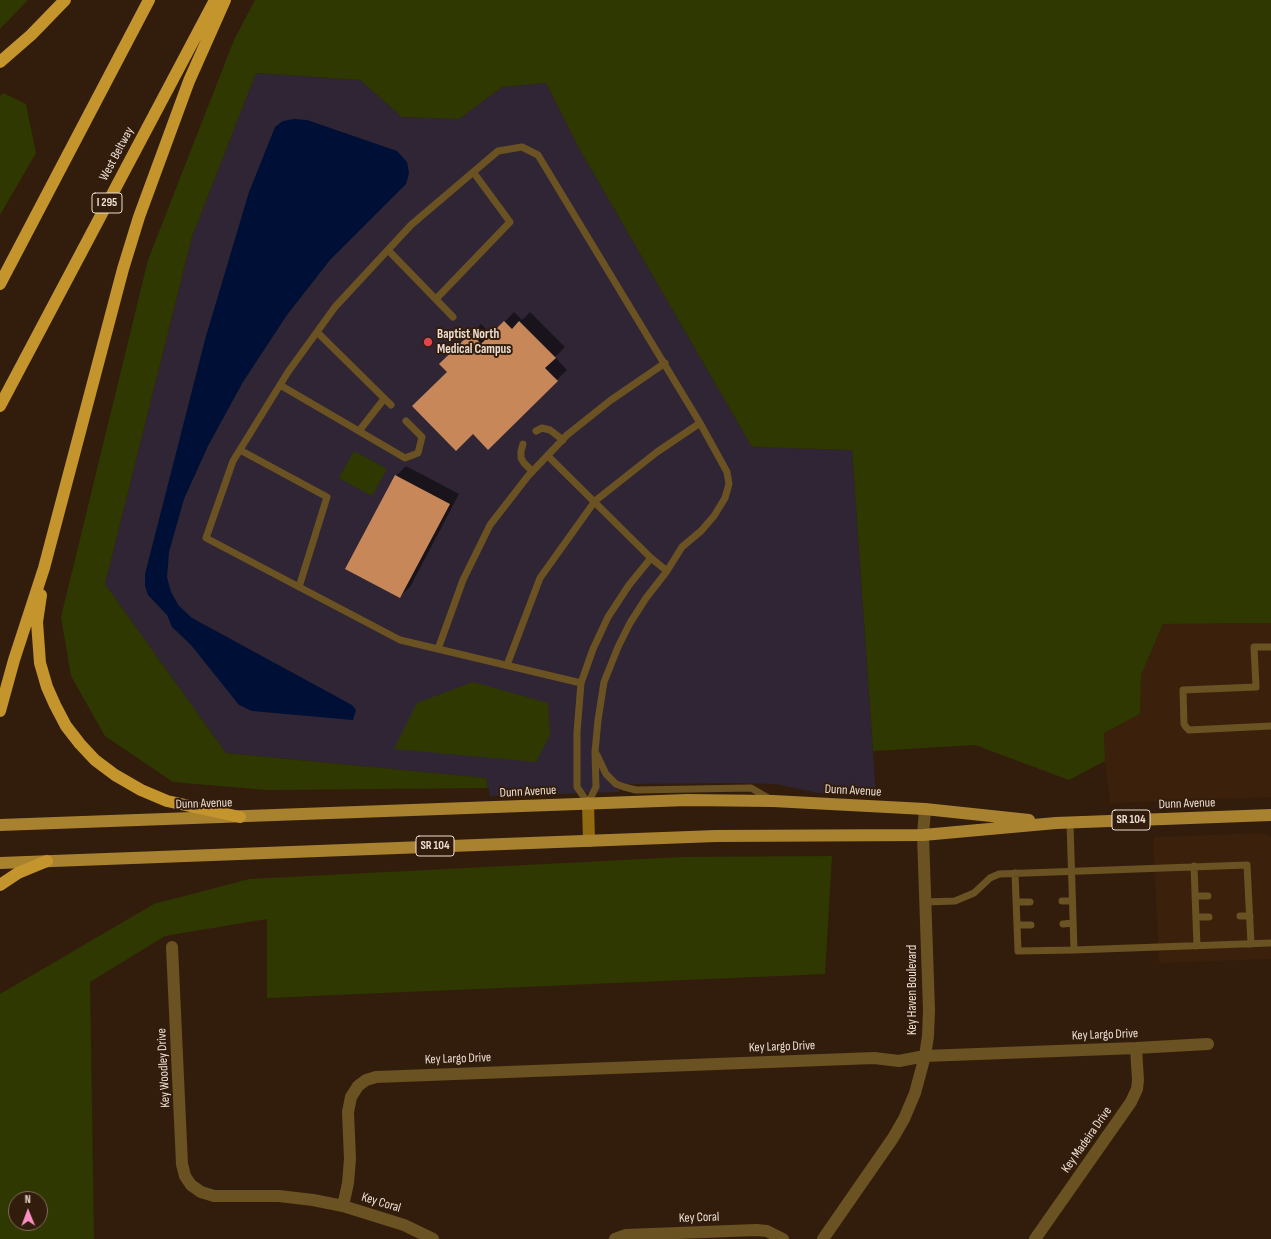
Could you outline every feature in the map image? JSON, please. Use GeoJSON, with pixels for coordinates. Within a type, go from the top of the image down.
{"type":"FeatureCollection","features":[{"type":"Feature","properties":{"kind":"highway"},"geometry":{"type":"LineString","coordinates":[[0,62],[31,35],[65,0]]}},
{"type":"Feature","properties":{"kind":"highway"},"geometry":{"type":"LineString","coordinates":[[0,284],[149,0]]}},
{"type":"Feature","properties":{"kind":"highway","name":"West Beltway"},"geometry":{"type":"LineString","coordinates":[[0,406],[215,0]]}},
{"type":"Feature","properties":{"kind":"highway"},"geometry":{"type":"LineString","coordinates":[[0,711],[14,660],[44,568],[123,269],[139,217],[189,81],[225,0]]}},
{"type":"Feature","properties":{"kind":"highway"},"geometry":{"type":"LineString","coordinates":[[44,568],[37,622],[40,663],[47,687],[55,705],[66,726],[80,744],[95,760],[115,776],[141,790],[167,801],[240,817]]}},
{"type":"Feature","properties":{"kind":"highway"},"geometry":{"type":"LineString","coordinates":[[0,885],[18,873],[47,861]]}},
{"type":"Feature","properties":{"kind":"main road","name":"Dunn Avenue"},"geometry":{"type":"LineString","coordinates":[[0,825],[687,800],[773,801],[925,809],[1056,823]]}},
{"type":"Feature","properties":{"kind":"main road"},"geometry":{"type":"LineString","coordinates":[[588,803],[589,841]]}},
{"type":"Feature","properties":{"kind":"main road","name":"Dunn Avenue"},"geometry":{"type":"LineString","coordinates":[[0,863],[716,836],[923,834],[1056,823],[1271,815]]}},
{"type":"Feature","properties":{"kind":"street","name":"Key Haven Boulevard"},"geometry":{"type":"LineString","coordinates":[[823,1239],[893,1138],[904,1119],[915,1093],[925,1056],[928,1036],[929,1010],[923,834],[925,809]]}},
{"type":"Feature","properties":{"kind":"street","name":"Key Woodley Drive"},"geometry":{"type":"LineString","coordinates":[[172,947],[182,1164],[185,1176],[191,1185]]}},
{"type":"Feature","properties":{"kind":"street","name":"Key Largo Drive"},"geometry":{"type":"LineString","coordinates":[[343,1206],[348,1183],[350,1159],[348,1112],[351,1097],[358,1086],[366,1080],[376,1076],[874,1058],[900,1061],[925,1056],[1208,1044]]}},
{"type":"Feature","properties":{"kind":"street","name":"Key Madeira Drive"},"geometry":{"type":"LineString","coordinates":[[1035,1239],[1131,1102],[1137,1089],[1138,1080],[1136,1048]]}},
{"type":"Feature","properties":{"kind":"street","name":"Key Coral"},"geometry":{"type":"LineString","coordinates":[[191,1185],[201,1192],[214,1196],[279,1196],[313,1200],[343,1206],[404,1225],[433,1239]]}},
{"type":"Feature","properties":{"kind":"street","name":"Key Coral"},"geometry":{"type":"LineString","coordinates":[[615,1239],[626,1235],[756,1230],[767,1231],[783,1239]]}},
{"type":"Feature","properties":{"kind":"lane"},"geometry":{"type":"LineString","coordinates":[[582,683],[400,640],[206,538],[233,461],[280,386],[334,307],[411,225],[474,173],[498,151],[522,147],[538,155],[700,423],[727,472],[729,484],[725,498],[714,516],[701,531],[682,547],[667,571],[642,604],[630,623],[618,647],[604,682],[595,752],[596,787],[588,803]]}},
{"type":"Feature","properties":{"kind":"lane"},"geometry":{"type":"LineString","coordinates":[[436,299],[510,222],[474,173]]}},
{"type":"Feature","properties":{"kind":"lane"},"geometry":{"type":"LineString","coordinates":[[388,250],[453,317]]}},
{"type":"Feature","properties":{"kind":"lane"},"geometry":{"type":"LineString","coordinates":[[317,332],[390,405]]}},
{"type":"Feature","properties":{"kind":"lane"},"geometry":{"type":"LineString","coordinates":[[438,649],[463,580],[490,525],[532,471],[563,440],[611,400],[665,363]]}},
{"type":"Feature","properties":{"kind":"lane"},"geometry":{"type":"LineString","coordinates":[[280,386],[405,458],[418,453],[422,437],[406,421]]}},
{"type":"Feature","properties":{"kind":"lane"},"geometry":{"type":"LineString","coordinates":[[359,431],[384,399]]}},
{"type":"Feature","properties":{"kind":"lane"},"geometry":{"type":"LineString","coordinates":[[507,665],[540,578],[595,502],[657,452],[700,423]]}},
{"type":"Feature","properties":{"kind":"lane"},"geometry":{"type":"LineString","coordinates":[[536,431],[542,428],[550,430],[563,440]]}},
{"type":"Feature","properties":{"kind":"lane"},"geometry":{"type":"LineString","coordinates":[[523,444],[521,458],[532,471]]}},
{"type":"Feature","properties":{"kind":"lane"},"geometry":{"type":"LineString","coordinates":[[240,450],[328,498],[299,587]]}},
{"type":"Feature","properties":{"kind":"lane"},"geometry":{"type":"LineString","coordinates":[[548,456],[651,558],[667,571]]}},
{"type":"Feature","properties":{"kind":"lane"},"geometry":{"type":"LineString","coordinates":[[588,803],[578,787],[577,732],[582,683],[594,649],[608,617],[629,585],[651,558]]}},
{"type":"Feature","properties":{"kind":"lane"},"geometry":{"type":"LineString","coordinates":[[1271,647],[1254,647],[1256,687],[1183,690],[1184,724],[1189,730],[1271,726]]}},
{"type":"Feature","properties":{"kind":"lane"},"geometry":{"type":"LineString","coordinates":[[595,752],[606,774],[616,784],[624,787],[636,790],[750,788],[773,801]]}},
{"type":"Feature","properties":{"kind":"lane"},"geometry":{"type":"LineString","coordinates":[[1070,823],[1074,950]]}},
{"type":"Feature","properties":{"kind":"lane"},"geometry":{"type":"LineString","coordinates":[[925,902],[955,901],[974,893],[990,878],[999,874],[1247,865],[1252,944]]}},
{"type":"Feature","properties":{"kind":"lane"},"geometry":{"type":"LineString","coordinates":[[1194,866],[1197,946]]}},
{"type":"Feature","properties":{"kind":"lane"},"geometry":{"type":"LineString","coordinates":[[1015,873],[1018,951],[1271,943]]}},
{"type":"Feature","properties":{"kind":"lane"},"geometry":{"type":"LineString","coordinates":[[1240,895],[1249,894]]}},
{"type":"Feature","properties":{"kind":"lane"},"geometry":{"type":"LineString","coordinates":[[1195,896],[1208,896]]}},
{"type":"Feature","properties":{"kind":"lane"},"geometry":{"type":"LineString","coordinates":[[1062,901],[1072,901]]}},
{"type":"Feature","properties":{"kind":"lane"},"geometry":{"type":"LineString","coordinates":[[1017,902],[1030,902]]}},
{"type":"Feature","properties":{"kind":"lane"},"geometry":{"type":"LineString","coordinates":[[1240,916],[1250,916]]}},
{"type":"Feature","properties":{"kind":"lane"},"geometry":{"type":"LineString","coordinates":[[1196,917],[1210,917]]}},
{"type":"Feature","properties":{"kind":"lane"},"geometry":{"type":"LineString","coordinates":[[1063,924],[1073,923]]}},
{"type":"Feature","properties":{"kind":"lane"},"geometry":{"type":"LineString","coordinates":[[1017,925],[1031,925]]}},
{"type":"Feature","properties":{"kind":"shaded area","name":"Baptist North Medical Campus"},"geometry":{"type":"Polygon","coordinates":[[[256,73],[360,80],[402,117],[459,119],[502,87],[546,83],[580,150],[752,447],[852,450],[876,796],[818,793],[776,784],[730,783],[628,784],[618,792],[490,796],[486,778],[226,753],[105,584],[192,237],[256,73]]]}},
{"type":"Feature","properties":{"kind":"shaded area"},"geometry":{"type":"Polygon","coordinates":[[[1271,623],[1271,797],[1110,803],[1105,761],[1104,733],[1140,714],[1141,675],[1163,624],[1271,623]]]}},
{"type":"Feature","properties":{"kind":"shaded area"},"geometry":{"type":"Polygon","coordinates":[[[1261,833],[1271,837],[1271,959],[1159,963],[1153,837],[1261,833]]]}},
{"type":"Feature","properties":{"kind":"green space"},"geometry":{"type":"Polygon","coordinates":[[[0,0],[28,0],[0,29],[0,0]]]}},
{"type":"Feature","properties":{"kind":"green space"},"geometry":{"type":"Polygon","coordinates":[[[255,0],[1271,0],[1271,623],[1163,624],[1141,675],[1140,714],[1104,733],[1105,761],[1069,780],[975,745],[873,751],[852,450],[752,447],[580,150],[546,83],[502,87],[459,119],[402,117],[360,80],[256,73],[192,237],[105,584],[226,753],[486,778],[488,788],[268,790],[173,782],[105,736],[71,676],[61,617],[148,260],[234,40],[255,0]]]}},
{"type":"Feature","properties":{"kind":"green space"},"geometry":{"type":"Polygon","coordinates":[[[3,93],[26,104],[36,153],[0,215],[0,96],[3,93]]]}},
{"type":"Feature","properties":{"kind":"green space"},"geometry":{"type":"Polygon","coordinates":[[[354,451],[387,469],[372,496],[339,478],[354,451]]]}},
{"type":"Feature","properties":{"kind":"green space"},"geometry":{"type":"Polygon","coordinates":[[[473,682],[548,703],[550,735],[536,762],[394,749],[417,703],[473,682]]]}},
{"type":"Feature","properties":{"kind":"green space"},"geometry":{"type":"Polygon","coordinates":[[[832,856],[825,974],[267,998],[267,919],[165,936],[90,982],[94,1239],[0,1239],[0,994],[154,904],[249,879],[683,857],[832,856]]]}},
{"type":"Feature","properties":{"kind":"water"},"geometry":{"type":"Polygon","coordinates":[[[294,119],[307,120],[397,151],[407,162],[409,173],[406,184],[330,260],[287,315],[243,382],[208,446],[184,499],[169,552],[167,577],[171,592],[179,606],[192,618],[352,705],[356,710],[353,720],[252,711],[239,705],[191,645],[172,627],[167,615],[148,595],[145,586],[145,574],[206,336],[249,192],[275,127],[283,121],[294,119]]]}},
{"type":"Feature","properties":{"kind":"building"},"geometry":{"type":"Polygon","coordinates":[[[504,321],[512,329],[519,321],[556,358],[545,368],[558,381],[488,450],[473,434],[456,451],[412,406],[447,372],[439,364],[471,333],[481,344],[504,321]]]}},
{"type":"Feature","properties":{"kind":"building"},"geometry":{"type":"Polygon","coordinates":[[[395,475],[450,504],[400,598],[345,569],[395,475]]]}},
{"type":"Feature","properties":{"kind":"place","name":"Baptist North Medical Campus"},"geometry":{"type":"Point","coordinates":[428,342]}}]}
